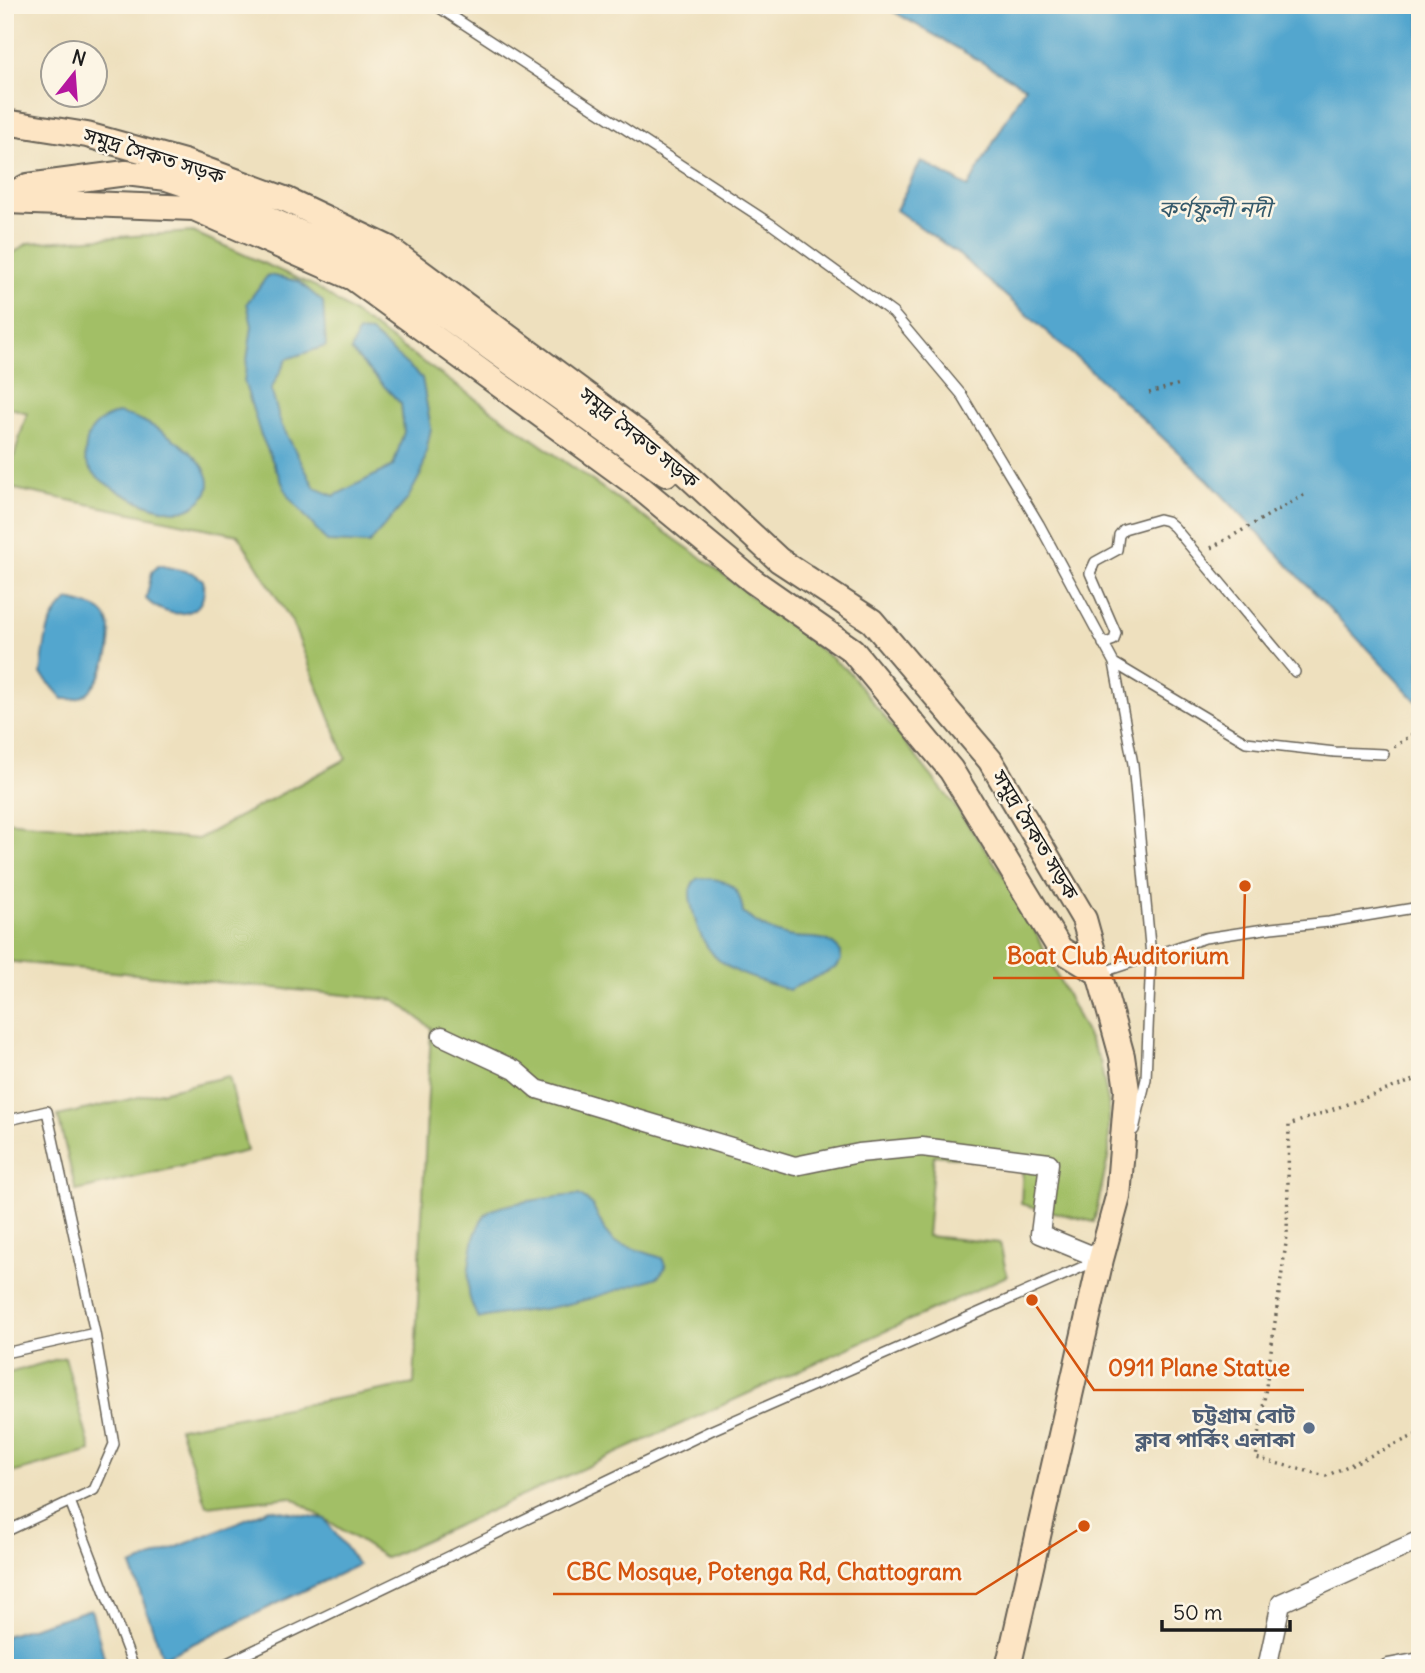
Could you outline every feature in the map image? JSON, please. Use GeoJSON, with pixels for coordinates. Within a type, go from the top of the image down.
{"type":"FeatureCollection","features":[{"type":"Feature","properties":{"kind":"main road","name":"সমুদ্র সৈকত সড়ক"},"geometry":{"type":"LineString","coordinates":[[5,122],[87,135],[184,162],[274,195],[388,248],[657,447],[779,560],[872,621],[990,760],[1084,919],[1122,1056],[1127,1090],[1118,1197],[1101,1259],[1008,1668]]}},
{"type":"Feature","properties":{"kind":"main road"},"geometry":{"type":"LineString","coordinates":[[87,135],[167,178],[206,191],[368,263],[393,278],[706,503],[759,555],[861,628],[972,762],[1099,973]]}},
{"type":"Feature","properties":{"kind":"main road"},"geometry":{"type":"LineString","coordinates":[[5,200],[27,186],[126,173],[167,178]]}},
{"type":"Feature","properties":{"kind":"main road","name":"সমুদ্র সৈকত সড়ক"},"geometry":{"type":"LineString","coordinates":[[5,200],[194,208],[353,278],[637,485],[753,581],[852,650],[951,770],[1060,949],[1099,973]]}},
{"type":"Feature","properties":{"kind":"main road","name":"সমুদ্র সৈকত সড়ক"},"geometry":{"type":"LineString","coordinates":[[1002,1668],[1018,1627]]}},
{"type":"Feature","properties":{"kind":"street"},"geometry":{"type":"LineString","coordinates":[[442,1036],[515,1070],[537,1089],[795,1166],[859,1153],[922,1147],[1049,1163],[1040,1234],[1101,1259]]}},
{"type":"Feature","properties":{"kind":"street"},"geometry":{"type":"LineString","coordinates":[[1267,1668],[1282,1604],[1420,1540]]}},
{"type":"Feature","properties":{"kind":"street"},"geometry":{"type":"LineString","coordinates":[[1388,1668],[1420,1661]]}},
{"type":"Feature","properties":{"kind":"lane"},"geometry":{"type":"LineString","coordinates":[[435,5],[771,224],[893,313],[961,394],[1039,524],[1114,663],[1133,764],[1151,956],[1146,1079],[1118,1197]]}},
{"type":"Feature","properties":{"kind":"lane"},"geometry":{"type":"LineString","coordinates":[[1103,644],[1114,640],[1116,633],[1090,573],[1095,562],[1117,550],[1119,535],[1124,529],[1159,519],[1167,520],[1295,672]]}},
{"type":"Feature","properties":{"kind":"lane"},"geometry":{"type":"LineString","coordinates":[[1114,663],[1246,742],[1335,752],[1384,754]]}},
{"type":"Feature","properties":{"kind":"lane"},"geometry":{"type":"LineString","coordinates":[[1099,973],[1205,938],[1420,907]]}},
{"type":"Feature","properties":{"kind":"lane"},"geometry":{"type":"LineString","coordinates":[[5,1121],[47,1111],[95,1333],[114,1444],[94,1490],[5,1532]]}},
{"type":"Feature","properties":{"kind":"lane"},"geometry":{"type":"LineString","coordinates":[[217,1668],[710,1431],[1101,1259]]}},
{"type":"Feature","properties":{"kind":"lane"},"geometry":{"type":"LineString","coordinates":[[5,1353],[95,1333]]}},
{"type":"Feature","properties":{"kind":"lane"},"geometry":{"type":"LineString","coordinates":[[70,1502],[134,1668]]}},
{"type":"Feature","properties":{"kind":"path"},"geometry":{"type":"LineString","coordinates":[[1149,393],[1180,384]]}},
{"type":"Feature","properties":{"kind":"path"},"geometry":{"type":"LineString","coordinates":[[1211,548],[1304,495]]}},
{"type":"Feature","properties":{"kind":"path"},"geometry":{"type":"LineString","coordinates":[[1384,754],[1416,732]]}},
{"type":"Feature","properties":{"kind":"path"},"geometry":{"type":"LineString","coordinates":[[1420,1079],[1289,1125],[1287,1236],[1256,1458],[1326,1476],[1420,1433]]}},
{"type":"Feature","properties":{"kind":"green space"},"geometry":{"type":"Polygon","coordinates":[[[193,232],[315,286],[699,556],[848,671],[952,802],[1016,893],[1100,1061],[1109,1107],[1109,1153],[1094,1222],[1021,1204],[1023,1164],[934,1155],[927,1236],[1000,1243],[1007,1276],[386,1558],[291,1497],[207,1506],[179,1428],[414,1384],[431,1028],[395,1000],[5,961],[5,821],[198,839],[346,759],[292,622],[238,535],[5,487],[27,413],[5,406],[5,259],[28,243],[193,232]]]}},
{"type":"Feature","properties":{"kind":"green space"},"geometry":{"type":"Polygon","coordinates":[[[229,1076],[247,1151],[76,1191],[58,1116],[229,1076]]]}},
{"type":"Feature","properties":{"kind":"green space"},"geometry":{"type":"Polygon","coordinates":[[[65,1357],[91,1451],[5,1475],[5,1374],[65,1357]]]}},
{"type":"Feature","properties":{"kind":"water","name":"কর্ণফুলী নদী"},"geometry":{"type":"Polygon","coordinates":[[[882,5],[1420,5],[1420,705],[1208,480],[1089,369],[957,253],[896,210],[921,161],[968,187],[1025,87],[882,5]]]}},
{"type":"Feature","properties":{"kind":"water"},"geometry":{"type":"Polygon","coordinates":[[[268,275],[298,281],[323,302],[326,346],[287,359],[271,389],[281,424],[315,488],[334,496],[393,466],[404,432],[401,404],[351,351],[358,332],[371,333],[422,378],[431,428],[422,472],[407,500],[369,544],[327,542],[288,496],[260,433],[244,381],[252,326],[247,303],[268,275]]]}},
{"type":"Feature","properties":{"kind":"water"},"geometry":{"type":"Polygon","coordinates":[[[118,413],[153,426],[192,454],[208,477],[208,489],[201,500],[181,511],[157,508],[121,493],[91,470],[85,456],[89,435],[99,423],[118,413]]]}},
{"type":"Feature","properties":{"kind":"water"},"geometry":{"type":"Polygon","coordinates":[[[159,565],[193,573],[203,580],[204,593],[201,603],[186,613],[176,613],[165,611],[146,599],[152,572],[159,565]]]}},
{"type":"Feature","properties":{"kind":"water"},"geometry":{"type":"Polygon","coordinates":[[[69,600],[101,611],[107,619],[110,644],[102,671],[88,693],[79,698],[63,699],[41,674],[50,624],[69,600]]]}},
{"type":"Feature","properties":{"kind":"water"},"geometry":{"type":"Polygon","coordinates":[[[698,878],[716,879],[730,885],[738,895],[743,913],[767,928],[787,936],[820,938],[831,942],[841,952],[841,960],[835,968],[789,990],[725,965],[705,944],[698,928],[690,895],[692,884],[698,878]]]}},
{"type":"Feature","properties":{"kind":"water"},"geometry":{"type":"Polygon","coordinates":[[[579,1195],[592,1204],[605,1231],[614,1242],[662,1258],[666,1267],[658,1277],[572,1303],[478,1319],[470,1297],[469,1274],[474,1238],[483,1218],[489,1212],[505,1206],[579,1195]]]}},
{"type":"Feature","properties":{"kind":"water"},"geometry":{"type":"Polygon","coordinates":[[[270,1509],[325,1519],[358,1565],[163,1658],[131,1566],[270,1509]]]}},
{"type":"Feature","properties":{"kind":"water"},"geometry":{"type":"Polygon","coordinates":[[[91,1609],[107,1668],[5,1668],[5,1636],[91,1609]]]}},
{"type":"Feature","properties":{"kind":"place","name":"Boat Club Auditorium"},"geometry":{"type":"Point","coordinates":[1245,886]}},
{"type":"Feature","properties":{"kind":"place","name":"0911 Plane Statue"},"geometry":{"type":"Point","coordinates":[1032,1300]}},
{"type":"Feature","properties":{"kind":"place","name":"চট্টগ্রাম বোট ক্লাব পার্কিং এলাকা"},"geometry":{"type":"Point","coordinates":[1309,1428]}},
{"type":"Feature","properties":{"kind":"place","name":"CBC Mosque, Potenga Rd, Chattogram"},"geometry":{"type":"Point","coordinates":[1084,1526]}}]}
